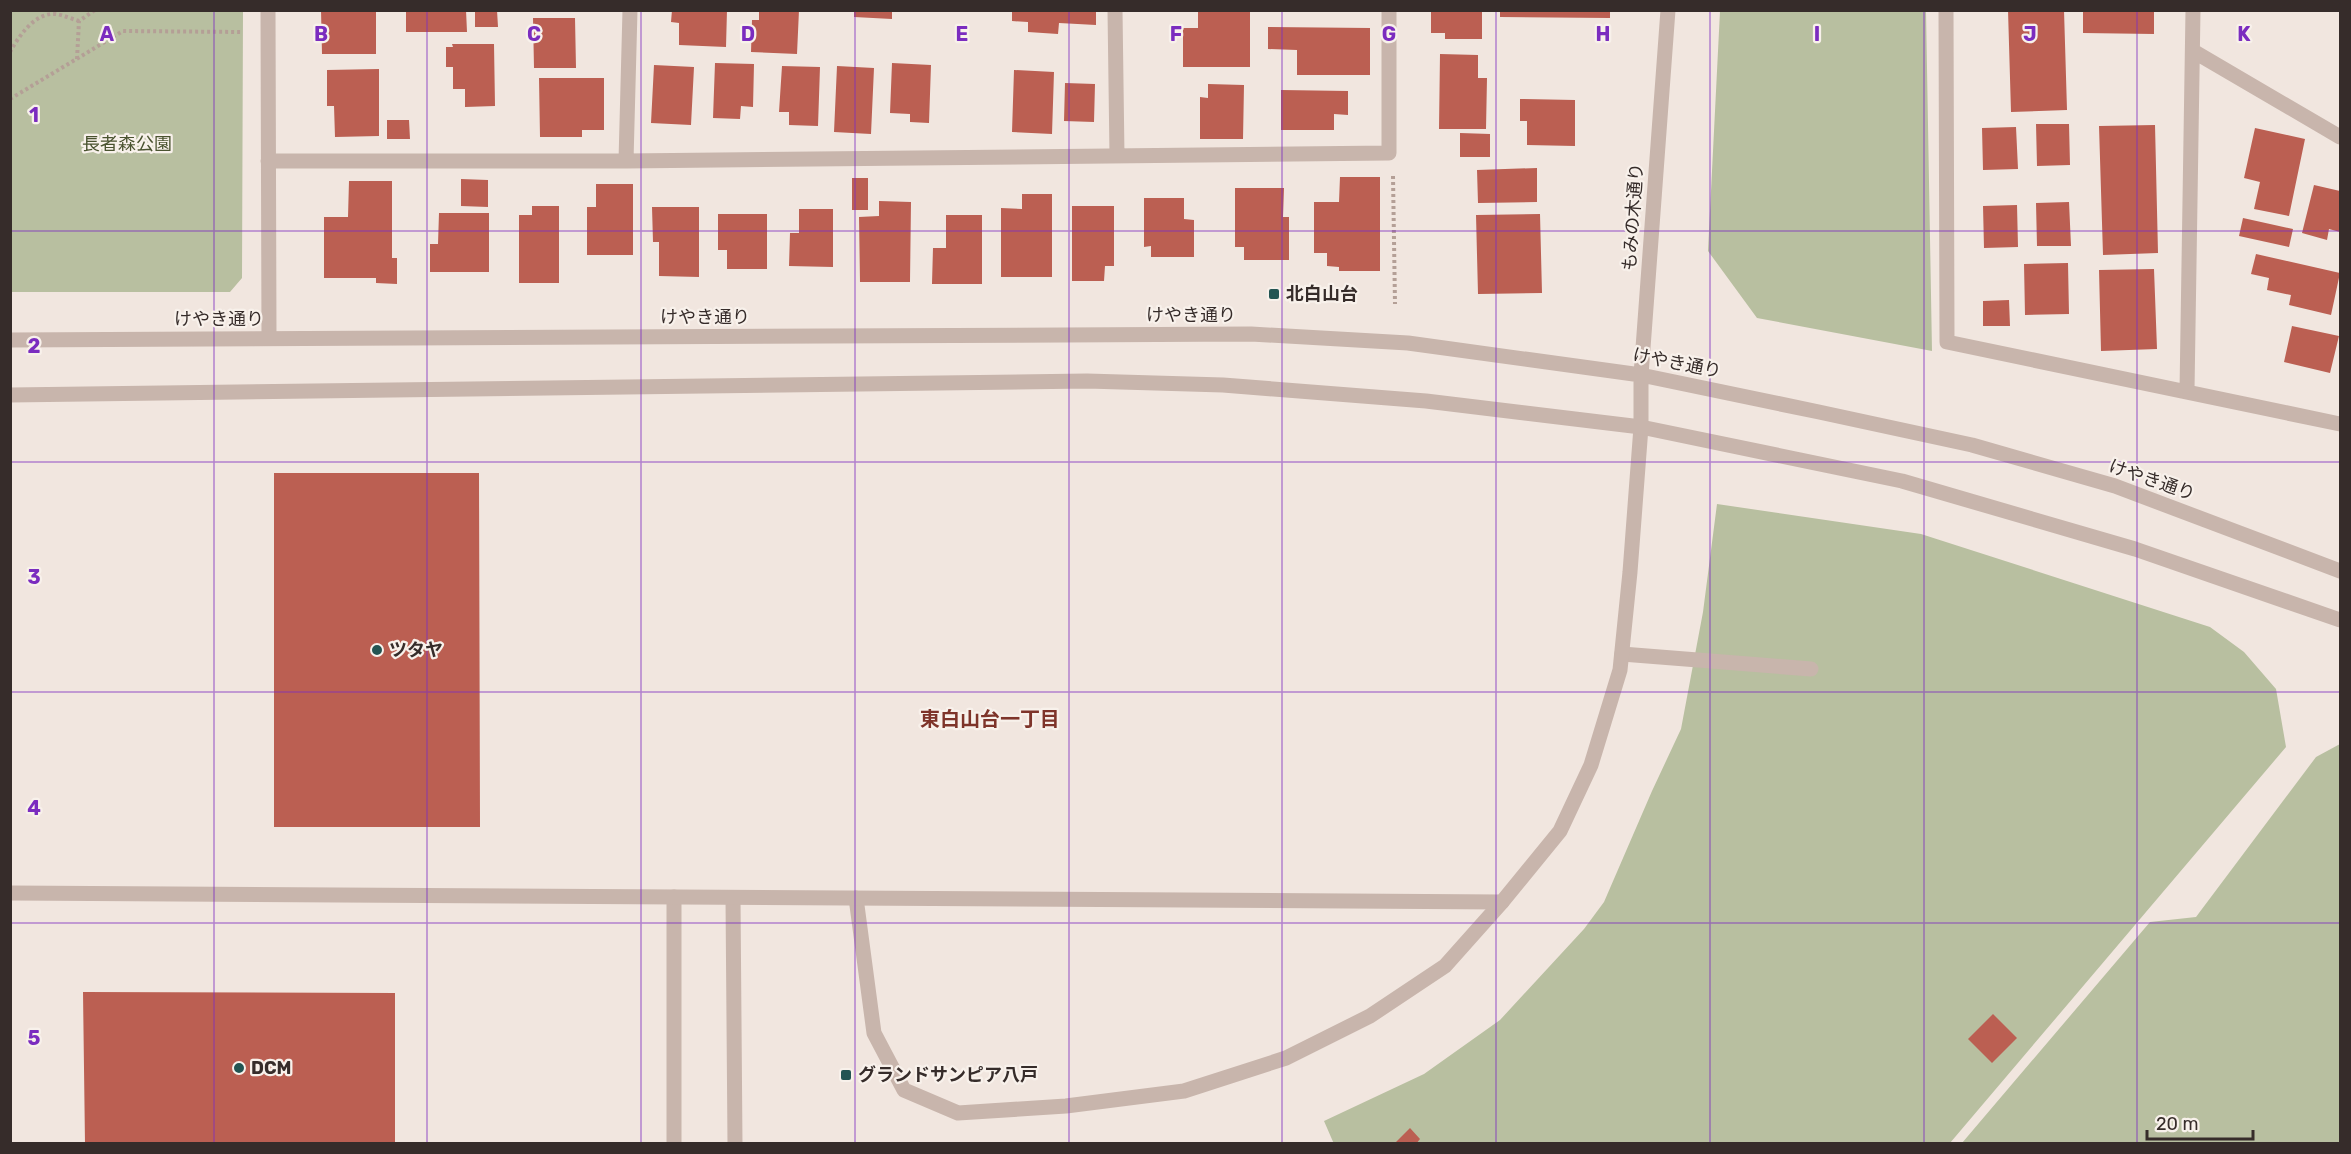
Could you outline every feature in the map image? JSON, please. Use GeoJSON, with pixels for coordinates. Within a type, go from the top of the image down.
{"type":"FeatureCollection","features":[{"type":"Feature","properties":{"kind":"street"},"geometry":{"type":"LineString","coordinates":[[268,10],[269,338]]}},
{"type":"Feature","properties":{"kind":"street"},"geometry":{"type":"LineString","coordinates":[[626,161],[630,10]]}},
{"type":"Feature","properties":{"kind":"street"},"geometry":{"type":"LineString","coordinates":[[1116,10],[1117,156]]}},
{"type":"Feature","properties":{"kind":"street"},"geometry":{"type":"LineString","coordinates":[[268,161],[626,161],[1389,153],[1389,10]]}},
{"type":"Feature","properties":{"kind":"street","name":"もみの木通り"},"geometry":{"type":"LineString","coordinates":[[856,898],[874,1033],[904,1090],[958,1113],[1066,1106],[1184,1091],[1287,1058],[1370,1016],[1445,966],[1502,903],[1560,831],[1592,765],[1620,670],[1641,427],[1641,375],[1668,10]]}},
{"type":"Feature","properties":{"kind":"street"},"geometry":{"type":"LineString","coordinates":[[1946,10],[1947,342],[2340,424]]}},
{"type":"Feature","properties":{"kind":"street"},"geometry":{"type":"LineString","coordinates":[[2187,391],[2193,10]]}},
{"type":"Feature","properties":{"kind":"street"},"geometry":{"type":"LineString","coordinates":[[2193,51],[2340,137]]}},
{"type":"Feature","properties":{"kind":"street","name":"けやき通り"},"geometry":{"type":"LineString","coordinates":[[10,340],[1251,334],[1408,343],[1641,375],[1972,445],[2115,486],[2340,571]]}},
{"type":"Feature","properties":{"kind":"street"},"geometry":{"type":"LineString","coordinates":[[10,395],[1087,381],[1223,385],[1426,400],[1641,427],[1902,481],[2135,549],[2340,620]]}},
{"type":"Feature","properties":{"kind":"street"},"geometry":{"type":"LineString","coordinates":[[1622,654],[1812,669]]}},
{"type":"Feature","properties":{"kind":"street"},"geometry":{"type":"LineString","coordinates":[[10,893],[1502,903]]}},
{"type":"Feature","properties":{"kind":"street"},"geometry":{"type":"LineString","coordinates":[[674,897],[674,1143]]}},
{"type":"Feature","properties":{"kind":"street"},"geometry":{"type":"LineString","coordinates":[[733,898],[735,1143]]}},
{"type":"Feature","properties":{"kind":"path"},"geometry":{"type":"LineString","coordinates":[[79,21],[95,10]]}},
{"type":"Feature","properties":{"kind":"path"},"geometry":{"type":"LineString","coordinates":[[10,52],[16,41],[35,20],[54,14],[79,21]]}},
{"type":"Feature","properties":{"kind":"path"},"geometry":{"type":"LineString","coordinates":[[77,59],[79,21]]}},
{"type":"Feature","properties":{"kind":"path"},"geometry":{"type":"LineString","coordinates":[[10,99],[123,31],[268,32]]}},
{"type":"Feature","properties":{"kind":"path"},"geometry":{"type":"LineString","coordinates":[[1389,153],[1393,172],[1395,304]]}},
{"type":"Feature","properties":{"kind":"green space","name":"長者森公園"},"geometry":{"type":"Polygon","coordinates":[[[11,10],[243,11],[242,278],[230,292],[11,292],[11,10]]]}},
{"type":"Feature","properties":{"kind":"green space"},"geometry":{"type":"Polygon","coordinates":[[[1720,11],[1926,11],[1932,351],[1757,318],[1708,251],[1720,11]]]}},
{"type":"Feature","properties":{"kind":"green space"},"geometry":{"type":"Polygon","coordinates":[[[1717,504],[1921,534],[2210,627],[2244,652],[2276,689],[2286,747],[1950,1143],[1334,1144],[1324,1121],[1424,1074],[1500,1020],[1584,929],[1604,902],[1681,729],[1703,612],[1717,504]]]}},
{"type":"Feature","properties":{"kind":"green space"},"geometry":{"type":"Polygon","coordinates":[[[2340,744],[2340,1143],[1962,1143],[2150,922],[2196,917],[2316,757],[2340,744]]]}},
{"type":"Feature","properties":{"kind":"building"},"geometry":{"type":"Polygon","coordinates":[[[321,10],[376,10],[376,54],[322,54],[321,10]]]}},
{"type":"Feature","properties":{"kind":"building"},"geometry":{"type":"Polygon","coordinates":[[[406,10],[466,10],[467,32],[406,32],[406,10]]]}},
{"type":"Feature","properties":{"kind":"building"},"geometry":{"type":"Polygon","coordinates":[[[475,10],[497,10],[498,27],[475,27],[475,10]]]}},
{"type":"Feature","properties":{"kind":"building"},"geometry":{"type":"Polygon","coordinates":[[[672,10],[727,10],[726,47],[679,45],[679,23],[671,22],[672,10]]]}},
{"type":"Feature","properties":{"kind":"building"},"geometry":{"type":"Polygon","coordinates":[[[759,10],[799,10],[797,54],[751,52],[752,20],[759,20],[759,10]]]}},
{"type":"Feature","properties":{"kind":"building"},"geometry":{"type":"Polygon","coordinates":[[[854,10],[892,10],[892,19],[854,17],[854,10]]]}},
{"type":"Feature","properties":{"kind":"building"},"geometry":{"type":"Polygon","coordinates":[[[1012,10],[1096,10],[1096,25],[1059,23],[1058,34],[1028,32],[1028,22],[1012,21],[1012,10]]]}},
{"type":"Feature","properties":{"kind":"building"},"geometry":{"type":"Polygon","coordinates":[[[1198,10],[1250,10],[1250,67],[1183,67],[1183,28],[1198,28],[1198,10]]]}},
{"type":"Feature","properties":{"kind":"building"},"geometry":{"type":"Polygon","coordinates":[[[1431,10],[1482,10],[1482,39],[1445,39],[1445,33],[1431,33],[1431,10]]]}},
{"type":"Feature","properties":{"kind":"building"},"geometry":{"type":"Polygon","coordinates":[[[1500,10],[1610,10],[1610,18],[1500,17],[1500,10]]]}},
{"type":"Feature","properties":{"kind":"building"},"geometry":{"type":"Polygon","coordinates":[[[2008,10],[2064,10],[2067,110],[2011,112],[2008,10]]]}},
{"type":"Feature","properties":{"kind":"building"},"geometry":{"type":"Polygon","coordinates":[[[2083,10],[2154,10],[2154,34],[2083,33],[2083,10]]]}},
{"type":"Feature","properties":{"kind":"building"},"geometry":{"type":"Polygon","coordinates":[[[533,18],[575,18],[576,68],[534,68],[533,18]]]}},
{"type":"Feature","properties":{"kind":"building"},"geometry":{"type":"Polygon","coordinates":[[[1268,27],[1370,28],[1370,75],[1297,75],[1297,50],[1268,49],[1268,27]]]}},
{"type":"Feature","properties":{"kind":"building"},"geometry":{"type":"Polygon","coordinates":[[[452,44],[494,44],[495,106],[465,107],[465,89],[453,89],[453,67],[446,67],[446,47],[453,47],[452,44]]]}},
{"type":"Feature","properties":{"kind":"building"},"geometry":{"type":"Polygon","coordinates":[[[1440,54],[1478,55],[1478,78],[1487,78],[1486,129],[1439,129],[1440,54]]]}},
{"type":"Feature","properties":{"kind":"building"},"geometry":{"type":"Polygon","coordinates":[[[715,63],[754,64],[753,107],[741,106],[740,119],[713,118],[715,63]]]}},
{"type":"Feature","properties":{"kind":"building"},"geometry":{"type":"Polygon","coordinates":[[[892,63],[931,65],[929,123],[910,122],[910,114],[890,113],[892,63]]]}},
{"type":"Feature","properties":{"kind":"building"},"geometry":{"type":"Polygon","coordinates":[[[654,65],[694,67],[691,125],[651,123],[654,65]]]}},
{"type":"Feature","properties":{"kind":"building"},"geometry":{"type":"Polygon","coordinates":[[[782,66],[820,67],[818,126],[789,125],[789,112],[779,112],[782,66]]]}},
{"type":"Feature","properties":{"kind":"building"},"geometry":{"type":"Polygon","coordinates":[[[837,66],[874,68],[871,134],[834,132],[837,66]]]}},
{"type":"Feature","properties":{"kind":"building"},"geometry":{"type":"Polygon","coordinates":[[[379,69],[379,136],[335,137],[334,106],[327,106],[327,70],[379,69]]]}},
{"type":"Feature","properties":{"kind":"building"},"geometry":{"type":"Polygon","coordinates":[[[1014,70],[1054,72],[1052,134],[1012,132],[1014,70]]]}},
{"type":"Feature","properties":{"kind":"building"},"geometry":{"type":"Polygon","coordinates":[[[539,78],[604,78],[604,130],[582,130],[582,137],[540,137],[539,78]]]}},
{"type":"Feature","properties":{"kind":"building"},"geometry":{"type":"Polygon","coordinates":[[[1065,83],[1095,84],[1094,122],[1064,121],[1065,83]]]}},
{"type":"Feature","properties":{"kind":"building"},"geometry":{"type":"Polygon","coordinates":[[[1208,84],[1244,85],[1243,139],[1200,139],[1200,97],[1208,98],[1208,84]]]}},
{"type":"Feature","properties":{"kind":"building"},"geometry":{"type":"Polygon","coordinates":[[[1281,90],[1348,91],[1348,115],[1334,114],[1334,130],[1281,130],[1281,90]]]}},
{"type":"Feature","properties":{"kind":"building"},"geometry":{"type":"Polygon","coordinates":[[[1520,99],[1575,100],[1575,146],[1527,145],[1527,121],[1520,121],[1520,99]]]}},
{"type":"Feature","properties":{"kind":"building"},"geometry":{"type":"Polygon","coordinates":[[[387,120],[409,120],[410,139],[387,139],[387,120]]]}},
{"type":"Feature","properties":{"kind":"building"},"geometry":{"type":"Polygon","coordinates":[[[2036,124],[2069,124],[2070,165],[2037,166],[2036,124]]]}},
{"type":"Feature","properties":{"kind":"building"},"geometry":{"type":"Polygon","coordinates":[[[2155,125],[2158,253],[2103,255],[2099,126],[2155,125]]]}},
{"type":"Feature","properties":{"kind":"building"},"geometry":{"type":"Polygon","coordinates":[[[2016,127],[2018,169],[1983,170],[1982,128],[2016,127]]]}},
{"type":"Feature","properties":{"kind":"building"},"geometry":{"type":"Polygon","coordinates":[[[2255,128],[2305,139],[2289,216],[2254,209],[2260,182],[2244,178],[2255,128]]]}},
{"type":"Feature","properties":{"kind":"building"},"geometry":{"type":"Polygon","coordinates":[[[1460,133],[1490,134],[1490,157],[1460,157],[1460,133]]]}},
{"type":"Feature","properties":{"kind":"building"},"geometry":{"type":"Polygon","coordinates":[[[1537,168],[1537,202],[1478,203],[1477,170],[1537,168]]]}},
{"type":"Feature","properties":{"kind":"building"},"geometry":{"type":"Polygon","coordinates":[[[1340,177],[1380,177],[1380,271],[1339,271],[1339,267],[1327,266],[1327,253],[1314,253],[1314,202],[1339,202],[1340,177]]]}},
{"type":"Feature","properties":{"kind":"building"},"geometry":{"type":"Polygon","coordinates":[[[852,178],[868,178],[868,210],[852,210],[852,178]]]}},
{"type":"Feature","properties":{"kind":"building"},"geometry":{"type":"Polygon","coordinates":[[[461,179],[488,180],[488,207],[461,206],[461,179]]]}},
{"type":"Feature","properties":{"kind":"building"},"geometry":{"type":"Polygon","coordinates":[[[349,181],[392,181],[392,258],[397,258],[397,284],[376,283],[376,278],[324,278],[324,217],[348,217],[349,181]]]}},
{"type":"Feature","properties":{"kind":"building"},"geometry":{"type":"Polygon","coordinates":[[[596,184],[633,184],[633,255],[587,255],[587,207],[596,207],[596,184]]]}},
{"type":"Feature","properties":{"kind":"building"},"geometry":{"type":"Polygon","coordinates":[[[2314,185],[2340,191],[2340,232],[2329,229],[2327,240],[2302,233],[2314,185]]]}},
{"type":"Feature","properties":{"kind":"building"},"geometry":{"type":"Polygon","coordinates":[[[1235,188],[1284,188],[1283,217],[1289,217],[1289,260],[1244,260],[1244,247],[1235,247],[1235,188]]]}},
{"type":"Feature","properties":{"kind":"building"},"geometry":{"type":"Polygon","coordinates":[[[1022,194],[1052,194],[1052,277],[1001,277],[1001,208],[1022,209],[1022,194]]]}},
{"type":"Feature","properties":{"kind":"building"},"geometry":{"type":"Polygon","coordinates":[[[1144,198],[1184,198],[1184,219],[1194,220],[1194,257],[1151,257],[1151,246],[1144,247],[1144,198]]]}},
{"type":"Feature","properties":{"kind":"building"},"geometry":{"type":"Polygon","coordinates":[[[879,201],[911,202],[910,282],[860,282],[859,217],[879,216],[879,201]]]}},
{"type":"Feature","properties":{"kind":"building"},"geometry":{"type":"Polygon","coordinates":[[[2069,202],[2071,246],[2037,246],[2036,203],[2069,202]]]}},
{"type":"Feature","properties":{"kind":"building"},"geometry":{"type":"Polygon","coordinates":[[[2017,205],[2018,247],[1984,248],[1983,206],[2017,205]]]}},
{"type":"Feature","properties":{"kind":"building"},"geometry":{"type":"Polygon","coordinates":[[[532,206],[559,206],[559,283],[519,283],[519,215],[532,215],[532,206]]]}},
{"type":"Feature","properties":{"kind":"building"},"geometry":{"type":"Polygon","coordinates":[[[1072,206],[1114,206],[1114,266],[1105,266],[1104,281],[1072,281],[1072,206]]]}},
{"type":"Feature","properties":{"kind":"building"},"geometry":{"type":"Polygon","coordinates":[[[652,207],[699,207],[699,277],[659,276],[659,242],[653,242],[652,207]]]}},
{"type":"Feature","properties":{"kind":"building"},"geometry":{"type":"Polygon","coordinates":[[[799,209],[833,209],[833,267],[789,266],[790,233],[799,233],[799,209]]]}},
{"type":"Feature","properties":{"kind":"building"},"geometry":{"type":"Polygon","coordinates":[[[439,213],[489,213],[489,272],[430,272],[430,244],[438,244],[439,213]]]}},
{"type":"Feature","properties":{"kind":"building"},"geometry":{"type":"Polygon","coordinates":[[[718,214],[767,214],[767,269],[727,269],[727,250],[718,250],[718,214]]]}},
{"type":"Feature","properties":{"kind":"building"},"geometry":{"type":"Polygon","coordinates":[[[1540,214],[1542,293],[1478,294],[1476,215],[1540,214]]]}},
{"type":"Feature","properties":{"kind":"building"},"geometry":{"type":"Polygon","coordinates":[[[946,215],[982,215],[982,284],[932,284],[933,248],[946,248],[946,215]]]}},
{"type":"Feature","properties":{"kind":"building"},"geometry":{"type":"Polygon","coordinates":[[[2243,218],[2293,229],[2289,247],[2239,236],[2243,218]]]}},
{"type":"Feature","properties":{"kind":"building"},"geometry":{"type":"Polygon","coordinates":[[[2256,254],[2340,273],[2331,315],[2289,305],[2291,295],[2267,290],[2269,278],[2251,274],[2256,254]]]}},
{"type":"Feature","properties":{"kind":"building"},"geometry":{"type":"Polygon","coordinates":[[[2068,263],[2069,314],[2025,315],[2024,264],[2068,263]]]}},
{"type":"Feature","properties":{"kind":"building"},"geometry":{"type":"Polygon","coordinates":[[[2154,269],[2157,349],[2101,351],[2099,270],[2154,269]]]}},
{"type":"Feature","properties":{"kind":"building"},"geometry":{"type":"Polygon","coordinates":[[[2009,300],[2010,326],[1983,326],[1983,301],[2009,300]]]}},
{"type":"Feature","properties":{"kind":"building"},"geometry":{"type":"Polygon","coordinates":[[[2292,326],[2339,336],[2330,373],[2284,362],[2292,326]]]}},
{"type":"Feature","properties":{"kind":"building","name":"ツタヤ"},"geometry":{"type":"Polygon","coordinates":[[[274,473],[479,473],[480,827],[274,827],[274,473]]]}},
{"type":"Feature","properties":{"kind":"building","name":"DCM"},"geometry":{"type":"Polygon","coordinates":[[[83,992],[395,993],[395,1144],[85,1144],[83,992]]]}},
{"type":"Feature","properties":{"kind":"building"},"geometry":{"type":"Polygon","coordinates":[[[1993,1014],[2017,1038],[1992,1063],[1968,1039],[1993,1014]]]}},
{"type":"Feature","properties":{"kind":"building"},"geometry":{"type":"Polygon","coordinates":[[[1410,1128],[1420,1139],[1416,1144],[1394,1144],[1410,1128]]]}},
{"type":"Feature","properties":{"kind":"place","name":"北白山台"},"geometry":{"type":"Point","coordinates":[1274,294]}},
{"type":"Feature","properties":{"kind":"place","name":"ツタヤ"},"geometry":{"type":"Point","coordinates":[377,650]}},
{"type":"Feature","properties":{"kind":"place","name":"DCM"},"geometry":{"type":"Point","coordinates":[239,1068]}},
{"type":"Feature","properties":{"kind":"place","name":"グランドサンピア八戸"},"geometry":{"type":"Point","coordinates":[846,1075]}},
{"type":"Feature","properties":{"kind":"district","name":"東白山台一丁目"},"geometry":{"type":"Point","coordinates":[990,719]}}]}
